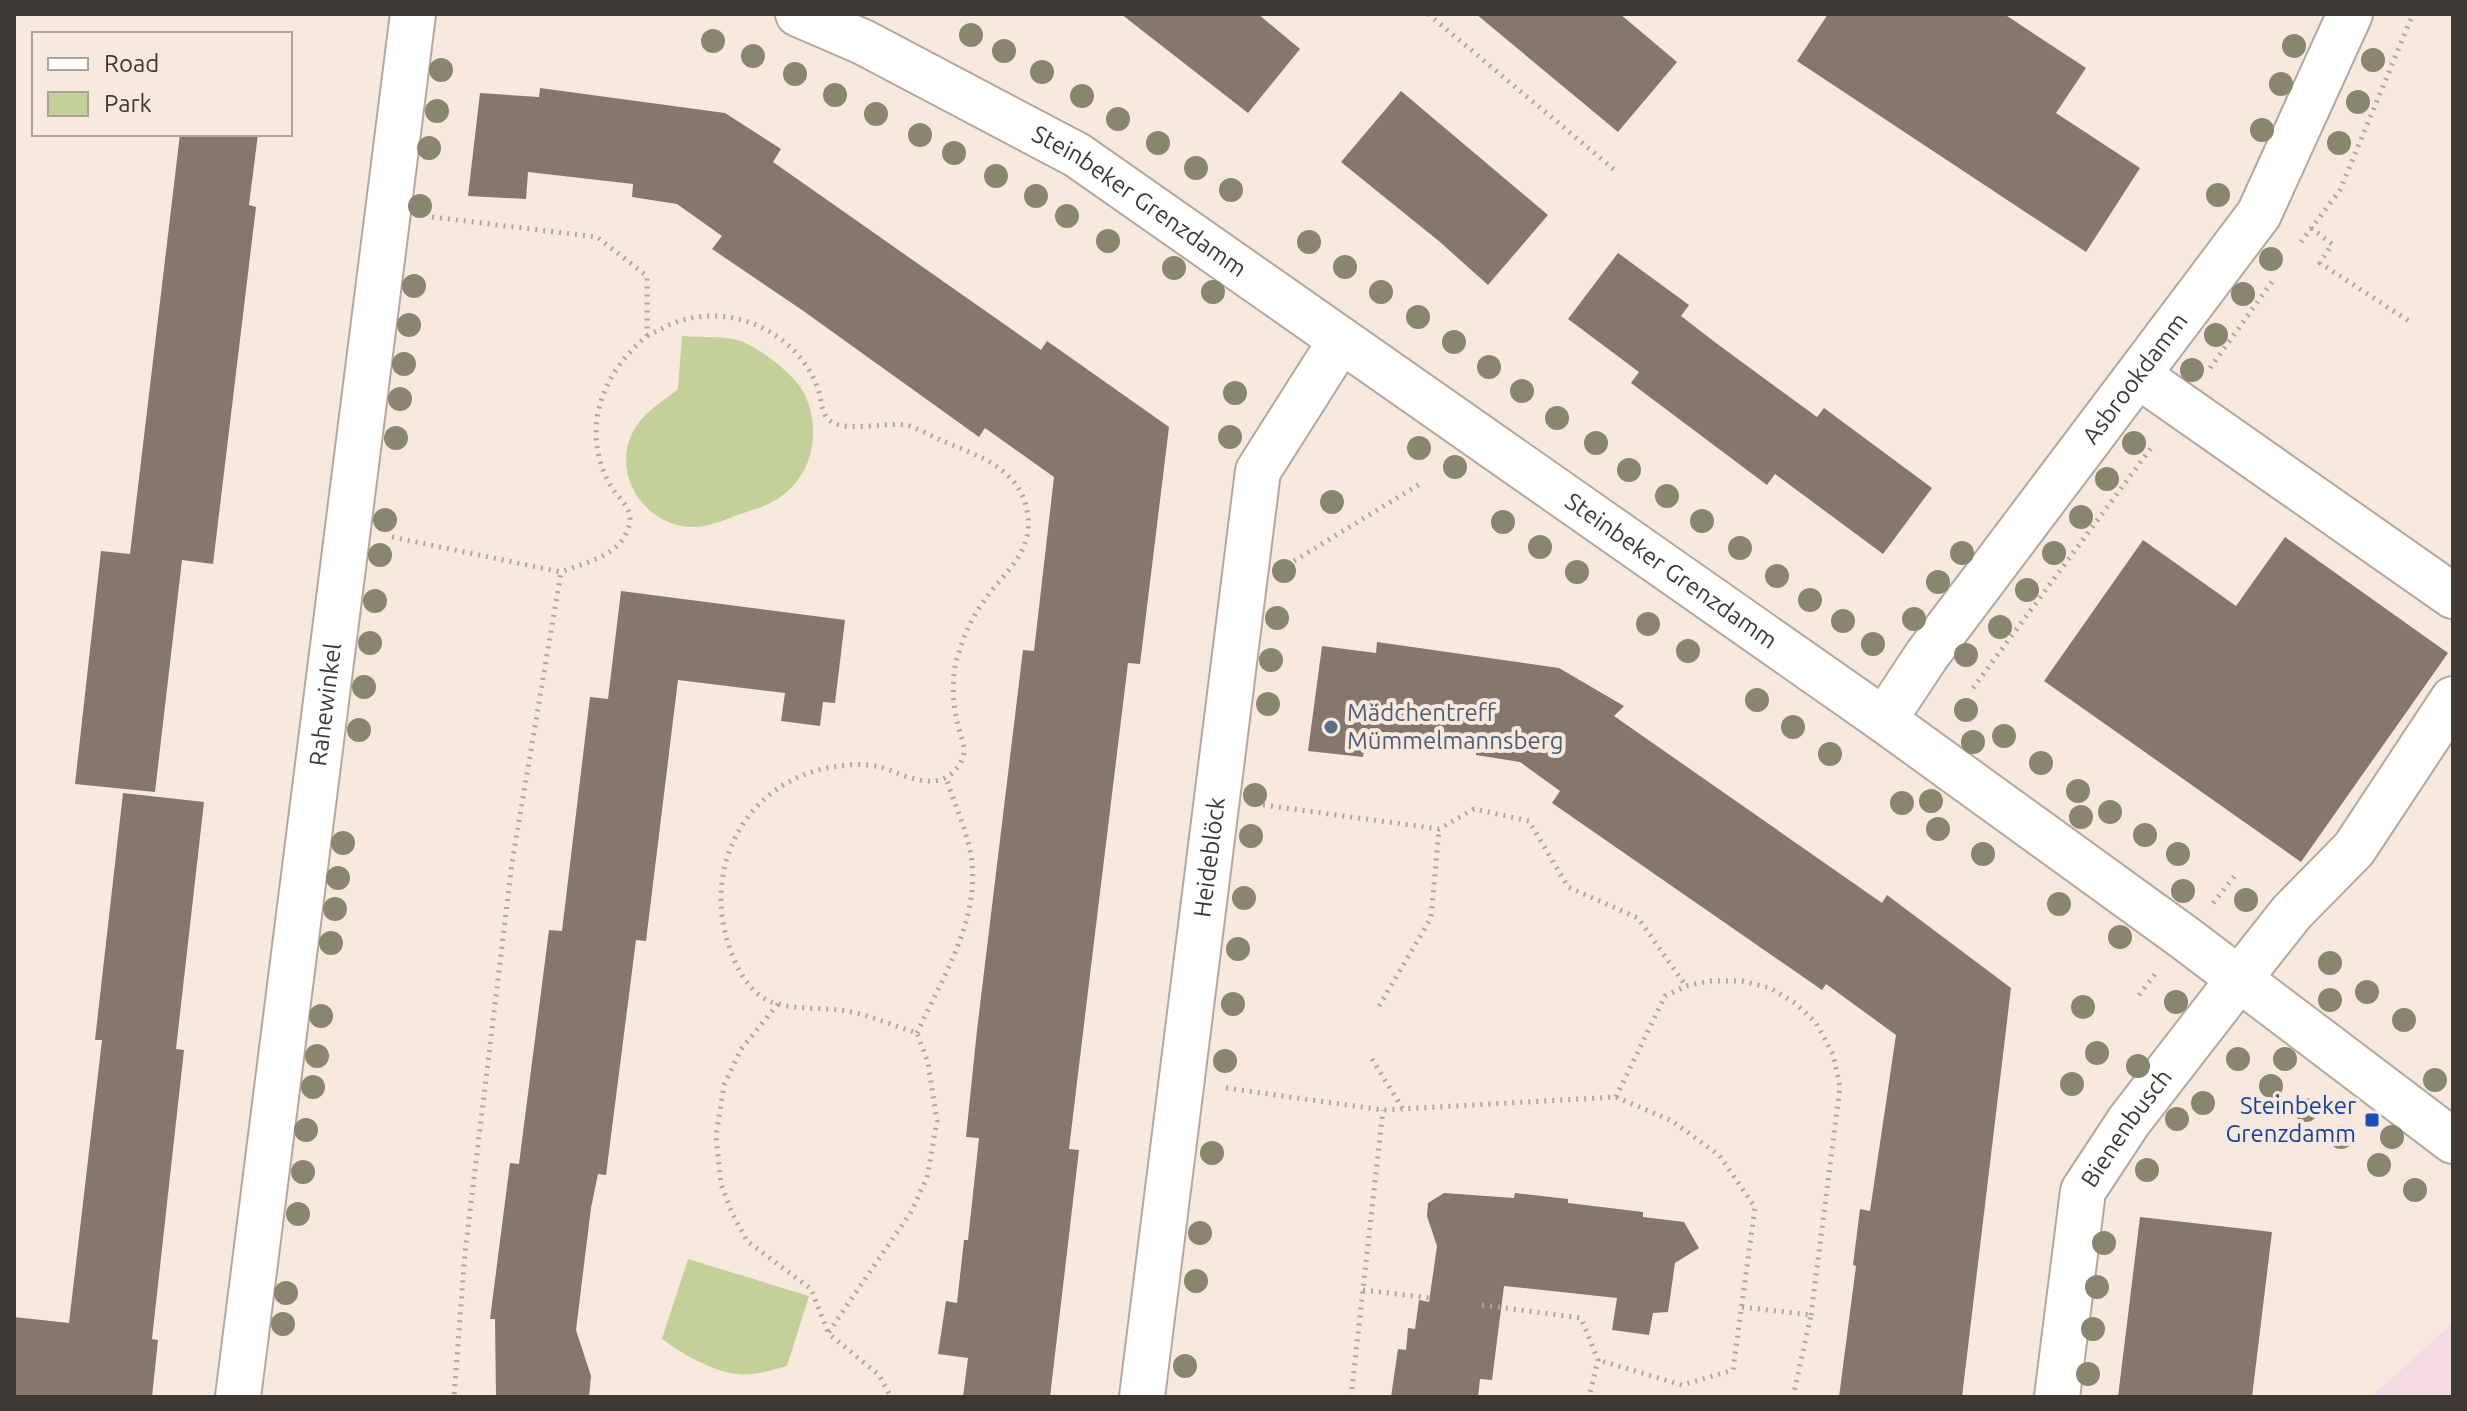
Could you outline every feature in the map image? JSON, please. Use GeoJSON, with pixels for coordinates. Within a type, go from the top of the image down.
{"type":"FeatureCollection","features":[{"type":"Feature","properties":{"kind":"street","name":"Rahewinkel"},"geometry":{"type":"LineString","coordinates":[[238,1397],[413,14]]}},
{"type":"Feature","properties":{"kind":"street","name":"Steinbeker Grenzdamm"},"geometry":{"type":"LineString","coordinates":[[798,14],[873,28],[1077,155],[1884,720],[2239,979],[2453,1141]]}},
{"type":"Feature","properties":{"kind":"street","name":"Asbrookdamm"},"geometry":{"type":"LineString","coordinates":[[1884,720],[1927,655],[2259,214],[2350,14]]}},
{"type":"Feature","properties":{"kind":"street","name":"Heideblöck"},"geometry":{"type":"LineString","coordinates":[[1142,1397],[1258,471],[1341,340]]}},
{"type":"Feature","properties":{"kind":"street"},"geometry":{"type":"LineString","coordinates":[[2139,376],[2453,596]]}},
{"type":"Feature","properties":{"kind":"street","name":"Bienenbusch"},"geometry":{"type":"LineString","coordinates":[[2057,1397],[2083,1191],[2129,1121],[2292,912],[2354,849],[2453,699]]}},
{"type":"Feature","properties":{"kind":"path"},"geometry":{"type":"LineString","coordinates":[[1428,14],[1617,172]]}},
{"type":"Feature","properties":{"kind":"path"},"geometry":{"type":"LineString","coordinates":[[388,211],[597,237],[647,276],[647,336]]}},
{"type":"Feature","properties":{"kind":"path"},"geometry":{"type":"LineString","coordinates":[[2311,228],[2332,244],[2320,263],[2412,323]]}},
{"type":"Feature","properties":{"kind":"path"},"geometry":{"type":"LineString","coordinates":[[348,527],[561,572],[606,554],[624,537],[630,512],[610,484],[598,451],[597,426],[601,402],[611,375],[626,353],[647,336],[672,323],[699,316],[736,318],[771,331],[795,350],[813,374],[822,409],[834,424],[907,425],[998,465],[1014,480],[1024,499],[1029,519],[1019,560],[986,598],[968,626],[957,656],[953,690],[964,751],[958,767],[946,778],[922,781],[876,766],[839,766],[804,774],[774,791],[749,815],[731,842],[721,874],[719,908],[730,952],[743,976],[761,997],[778,1004],[847,1011],[917,1033]]}},
{"type":"Feature","properties":{"kind":"path"},"geometry":{"type":"LineString","coordinates":[[1243,593],[1423,482]]}},
{"type":"Feature","properties":{"kind":"path"},"geometry":{"type":"LineString","coordinates":[[454,1397],[465,1253],[512,863],[561,572]]}},
{"type":"Feature","properties":{"kind":"path"},"geometry":{"type":"LineString","coordinates":[[828,1333],[911,1212],[927,1178],[937,1121],[928,1063],[917,1033],[966,926],[973,874],[969,843],[946,778]]}},
{"type":"Feature","properties":{"kind":"path"},"geometry":{"type":"LineString","coordinates":[[1217,799],[1439,829],[1474,809],[1529,821],[1568,887],[1638,918],[1686,986]]}},
{"type":"Feature","properties":{"kind":"path"},"geometry":{"type":"LineString","coordinates":[[1379,1006],[1431,918],[1439,829]]}},
{"type":"Feature","properties":{"kind":"path"},"geometry":{"type":"LineString","coordinates":[[1616,1097],[1665,996],[1686,986],[1710,981],[1742,981],[1770,988],[1795,1003],[1816,1023],[1833,1054],[1840,1087],[1811,1315],[1793,1397]]}},
{"type":"Feature","properties":{"kind":"path"},"geometry":{"type":"LineString","coordinates":[[778,1004],[741,1049],[724,1085],[716,1136],[721,1184],[747,1241],[811,1289],[828,1333],[879,1375],[891,1397]]}},
{"type":"Feature","properties":{"kind":"path"},"geometry":{"type":"LineString","coordinates":[[1372,1059],[1403,1109]]}},
{"type":"Feature","properties":{"kind":"path"},"geometry":{"type":"LineString","coordinates":[[1182,1082],[1383,1110],[1616,1097],[1672,1121],[1719,1155],[1755,1207],[1733,1370],[1682,1385],[1598,1360]]}},
{"type":"Feature","properties":{"kind":"path"},"geometry":{"type":"LineString","coordinates":[[1351,1397],[1383,1110]]}},
{"type":"Feature","properties":{"kind":"path"},"geometry":{"type":"LineString","coordinates":[[1363,1290],[1430,1298]]}},
{"type":"Feature","properties":{"kind":"path"},"geometry":{"type":"LineString","coordinates":[[1482,1305],[1581,1318],[1598,1360],[1589,1397]]}},
{"type":"Feature","properties":{"kind":"path"},"geometry":{"type":"LineString","coordinates":[[1742,1307],[1811,1315]]}},
{"type":"Feature","properties":{"kind":"shaded area"},"geometry":{"type":"Polygon","coordinates":[[[2453,1323],[2453,1397],[2371,1397],[2453,1323]]]}},
{"type":"Feature","properties":{"kind":"green space"},"geometry":{"type":"Polygon","coordinates":[[[682,336],[736,340],[770,358],[802,389],[813,427],[810,456],[796,482],[785,493],[760,508],[697,527],[673,524],[644,505],[628,476],[626,459],[637,425],[678,389],[682,336]]]}},
{"type":"Feature","properties":{"kind":"green space"},"geometry":{"type":"Polygon","coordinates":[[[688,1259],[809,1296],[787,1366],[749,1374],[727,1372],[698,1361],[662,1339],[688,1259]]]}},
{"type":"Feature","properties":{"kind":"building"},"geometry":{"type":"Polygon","coordinates":[[[1121,14],[1258,14],[1300,49],[1248,113],[1121,14]]]}},
{"type":"Feature","properties":{"kind":"building"},"geometry":{"type":"Polygon","coordinates":[[[1476,14],[1620,14],[1677,62],[1618,132],[1476,14]]]}},
{"type":"Feature","properties":{"kind":"building"},"geometry":{"type":"Polygon","coordinates":[[[1828,14],[2004,14],[2086,68],[2056,113],[2140,168],[2086,252],[1797,61],[1828,14]]]}},
{"type":"Feature","properties":{"kind":"building"},"geometry":{"type":"Polygon","coordinates":[[[540,88],[725,113],[781,149],[773,162],[1041,350],[1047,341],[1169,427],[1140,664],[1128,663],[1069,1149],[1079,1150],[1050,1397],[963,1397],[968,1358],[938,1354],[946,1301],[957,1303],[964,1240],[968,1240],[979,1138],[966,1137],[977,1030],[1023,650],[1034,651],[1054,477],[985,428],[979,437],[712,249],[722,236],[677,204],[632,197],[633,184],[528,172],[526,199],[468,196],[480,93],[539,97],[540,88]]]}},
{"type":"Feature","properties":{"kind":"building"},"geometry":{"type":"Polygon","coordinates":[[[1401,91],[1548,215],[1488,285],[1341,162],[1401,91]]]}},
{"type":"Feature","properties":{"kind":"building"},"geometry":{"type":"Polygon","coordinates":[[[180,136],[258,136],[249,205],[256,207],[213,564],[182,560],[155,792],[75,784],[101,551],[130,554],[180,136]]]}},
{"type":"Feature","properties":{"kind":"building"},"geometry":{"type":"Polygon","coordinates":[[[1618,253],[1689,305],[1681,316],[1716,343],[1817,417],[1824,408],[1932,488],[1883,554],[1775,474],[1767,485],[1631,383],[1639,372],[1568,319],[1618,253]]]}},
{"type":"Feature","properties":{"kind":"building"},"geometry":{"type":"Polygon","coordinates":[[[2285,537],[2448,653],[2301,862],[2044,681],[2143,540],[2236,606],[2285,537]]]}},
{"type":"Feature","properties":{"kind":"building"},"geometry":{"type":"Polygon","coordinates":[[[621,591],[845,620],[835,703],[823,702],[820,726],[781,721],[785,693],[678,680],[646,941],[636,940],[606,1175],[598,1174],[591,1208],[576,1330],[591,1376],[589,1397],[496,1397],[495,1319],[490,1319],[510,1163],[519,1164],[549,930],[562,931],[590,697],[608,699],[621,591]]]}},
{"type":"Feature","properties":{"kind":"building"},"geometry":{"type":"Polygon","coordinates":[[[1377,642],[1559,668],[1624,706],[1614,716],[1882,903],[1887,895],[2011,988],[1962,1397],[1839,1397],[1860,1209],[1870,1211],[1896,1035],[1826,984],[1822,990],[1552,803],[1560,791],[1520,762],[1476,755],[1476,744],[1367,730],[1363,757],[1308,751],[1322,646],[1376,653],[1377,642]]]}},
{"type":"Feature","properties":{"kind":"building"},"geometry":{"type":"Polygon","coordinates":[[[123,793],[204,802],[176,1049],[184,1050],[152,1339],[158,1340],[152,1397],[14,1397],[14,1317],[69,1323],[102,1040],[95,1040],[123,793]]]}},
{"type":"Feature","properties":{"kind":"building"},"geometry":{"type":"Polygon","coordinates":[[[1444,1193],[1514,1198],[1515,1193],[1643,1212],[1643,1217],[1684,1222],[1699,1248],[1675,1263],[1668,1312],[1653,1313],[1649,1335],[1612,1330],[1617,1298],[1504,1286],[1492,1380],[1480,1379],[1478,1397],[1391,1397],[1398,1349],[1406,1350],[1408,1328],[1415,1329],[1419,1300],[1429,1302],[1437,1246],[1427,1216],[1428,1203],[1444,1193]]]}},
{"type":"Feature","properties":{"kind":"building"},"geometry":{"type":"Polygon","coordinates":[[[2140,1217],[2272,1232],[2252,1397],[2118,1397],[2140,1217]]]}},
{"type":"Feature","properties":{"kind":"place","name":"Mädchentreff Mümmelmannsberg"},"geometry":{"type":"Point","coordinates":[1331,727]}},
{"type":"Feature","properties":{"kind":"place","name":"Steinbeker Grenzdamm"},"geometry":{"type":"Point","coordinates":[2372,1120]}}]}
